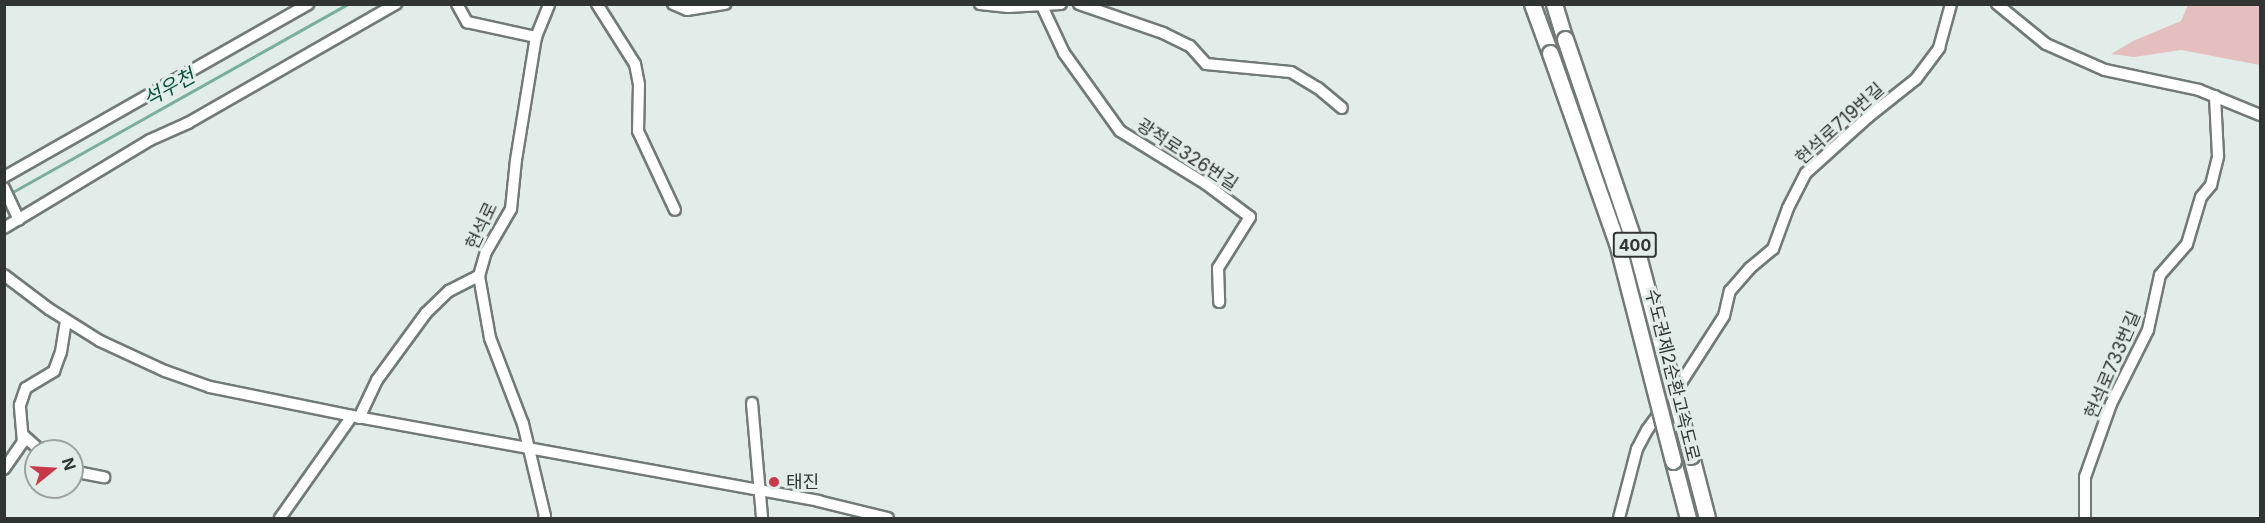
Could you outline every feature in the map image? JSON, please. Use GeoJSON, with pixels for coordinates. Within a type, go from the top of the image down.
{"type":"FeatureCollection","features":[{"type":"Feature","properties":{"kind":"highway","name":"수도권제2순환고속도로"},"geometry":{"type":"LineString","coordinates":[[1532,4],[1617,243],[1688,519]]}},
{"type":"Feature","properties":{"kind":"highway","name":"수도권제2순환고속도로"},"geometry":{"type":"LineString","coordinates":[[1554,4],[1636,248],[1707,519]]}},
{"type":"Feature","properties":{"kind":"street"},"geometry":{"type":"LineString","coordinates":[[4,177],[308,4]]}},
{"type":"Feature","properties":{"kind":"street"},"geometry":{"type":"LineString","coordinates":[[4,228],[150,140],[188,123],[396,4]]}},
{"type":"Feature","properties":{"kind":"street"},"geometry":{"type":"LineString","coordinates":[[457,4],[467,22],[536,37]]}},
{"type":"Feature","properties":{"kind":"street","name":"현석로"},"geometry":{"type":"LineString","coordinates":[[280,519],[355,417],[377,380],[426,313],[449,291],[479,276],[486,252],[511,209],[516,160],[536,37],[549,4]]}},
{"type":"Feature","properties":{"kind":"street"},"geometry":{"type":"LineString","coordinates":[[597,4],[635,64],[639,84],[638,131],[675,210]]}},
{"type":"Feature","properties":{"kind":"street"},"geometry":{"type":"LineString","coordinates":[[673,4],[687,10],[726,4]]}},
{"type":"Feature","properties":{"kind":"street"},"geometry":{"type":"LineString","coordinates":[[980,4],[1008,7],[1061,4]]}},
{"type":"Feature","properties":{"kind":"street"},"geometry":{"type":"LineString","coordinates":[[1079,4],[1162,33],[1190,46],[1206,64],[1291,72],[1318,88],[1342,108]]}},
{"type":"Feature","properties":{"kind":"street","name":"현석로719번길"},"geometry":{"type":"LineString","coordinates":[[1618,519],[1637,449],[1647,430],[1675,392],[1724,316],[1730,291],[1750,268],[1773,249],[1788,208],[1806,173],[1868,117],[1917,79],[1938,48],[1951,4]]}},
{"type":"Feature","properties":{"kind":"street"},"geometry":{"type":"LineString","coordinates":[[1997,4],[2046,44],[2104,70],[2215,96],[2260,115]]}},
{"type":"Feature","properties":{"kind":"street","name":"광적로326번길"},"geometry":{"type":"LineString","coordinates":[[1042,6],[1064,53],[1120,131],[1206,184],[1250,217],[1218,268],[1219,302]]}},
{"type":"Feature","properties":{"kind":"street","name":"현석로733번길"},"geometry":{"type":"LineString","coordinates":[[2085,519],[2085,477],[2111,404],[2148,330],[2160,275],[2187,244],[2201,197],[2211,185],[2218,156],[2215,96]]}},
{"type":"Feature","properties":{"kind":"street"},"geometry":{"type":"LineString","coordinates":[[4,188],[19,220]]}},
{"type":"Feature","properties":{"kind":"street"},"geometry":{"type":"LineString","coordinates":[[4,275],[66,320],[108,345],[192,381],[231,393],[818,501],[888,519]]}},
{"type":"Feature","properties":{"kind":"street"},"geometry":{"type":"LineString","coordinates":[[479,276],[490,338],[523,424],[544,519]]}},
{"type":"Feature","properties":{"kind":"street"},"geometry":{"type":"LineString","coordinates":[[4,469],[23,442],[20,405],[26,388],[54,371],[61,352],[66,320]]}},
{"type":"Feature","properties":{"kind":"street"},"geometry":{"type":"LineString","coordinates":[[752,403],[762,519]]}},
{"type":"Feature","properties":{"kind":"street"},"geometry":{"type":"LineString","coordinates":[[22,435],[27,439]]}},
{"type":"Feature","properties":{"kind":"street"},"geometry":{"type":"LineString","coordinates":[[84,473],[104,477]]}},
{"type":"Feature","properties":{"kind":"shaded area"},"geometry":{"type":"Polygon","coordinates":[[[2188,5],[2260,5],[2260,65],[2181,50],[2134,57],[2111,54],[2133,41],[2181,21],[2188,5]]]}},
{"type":"Feature","properties":{"kind":"waterway","name":"석우천"},"geometry":{"type":"LineString","coordinates":[[9,194],[347,4]]}},
{"type":"Feature","properties":{"kind":"place","name":"태진"},"geometry":{"type":"Point","coordinates":[774,482]}}]}
